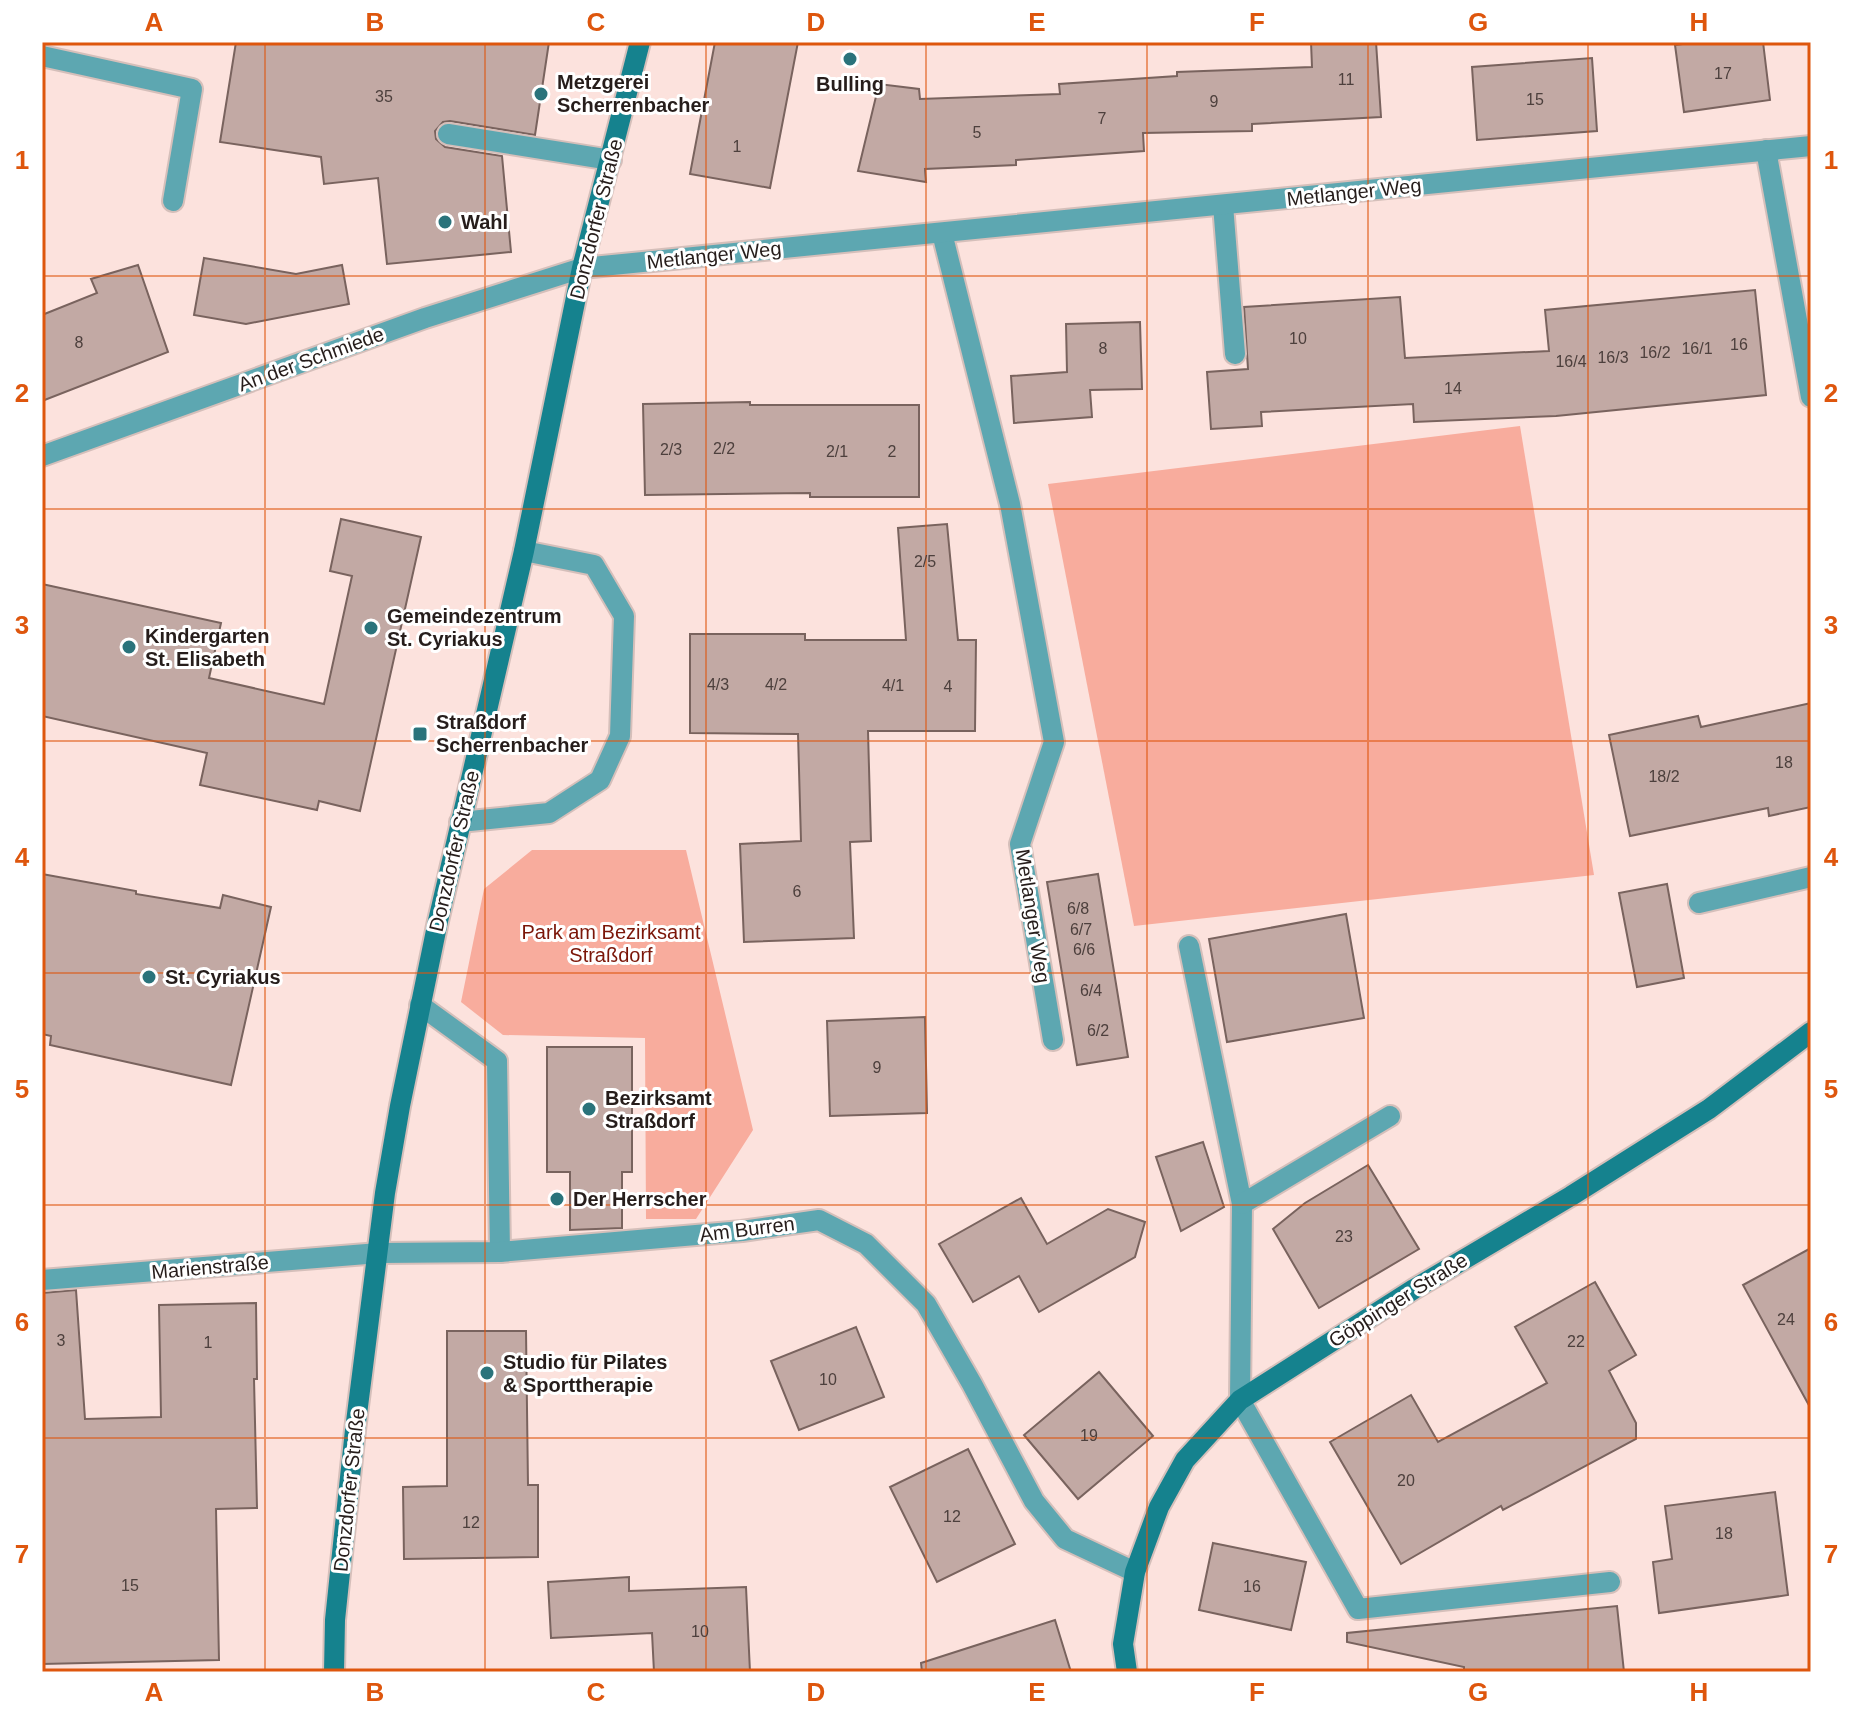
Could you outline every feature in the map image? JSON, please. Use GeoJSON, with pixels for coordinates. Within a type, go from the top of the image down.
{"type":"FeatureCollection","features":[{"type":"Feature","properties":{"kind":"main road","name":"Donzdorfer Straße"},"geometry":{"type":"LineString","coordinates":[[334,1672],[335,1620],[351,1462],[385,1193],[420,1005],[524,551],[582,268],[640,42]]}},
{"type":"Feature","properties":{"kind":"main road","name":"Göppinger Straße"},"geometry":{"type":"LineString","coordinates":[[1127,1672],[1123,1644],[1135,1572],[1159,1507],[1185,1460],[1240,1400],[1414,1289],[1709,1109],[1811,1032]]}},
{"type":"Feature","properties":{"kind":"street"},"geometry":{"type":"LineString","coordinates":[[42,56],[192,89],[173,201]]}},
{"type":"Feature","properties":{"kind":"street"},"geometry":{"type":"LineString","coordinates":[[448,134],[611,160]]}},
{"type":"Feature","properties":{"kind":"street","name":"Metlanger Weg"},"geometry":{"type":"LineString","coordinates":[[582,268],[1811,146]]}},
{"type":"Feature","properties":{"kind":"street"},"geometry":{"type":"LineString","coordinates":[[1766,150],[1811,397]]}},
{"type":"Feature","properties":{"kind":"street"},"geometry":{"type":"LineString","coordinates":[[1223,205],[1235,354]]}},
{"type":"Feature","properties":{"kind":"street","name":"Metlanger Weg"},"geometry":{"type":"LineString","coordinates":[[942,233],[1010,504],[1054,742],[1020,844],[1053,1040]]}},
{"type":"Feature","properties":{"kind":"street","name":"An der Schmiede"},"geometry":{"type":"LineString","coordinates":[[42,456],[425,318],[582,268]]}},
{"type":"Feature","properties":{"kind":"street"},"geometry":{"type":"LineString","coordinates":[[460,822],[549,813],[600,780],[620,736],[624,616],[594,565],[524,551]]}},
{"type":"Feature","properties":{"kind":"street"},"geometry":{"type":"LineString","coordinates":[[1699,903],[1811,877]]}},
{"type":"Feature","properties":{"kind":"street"},"geometry":{"type":"LineString","coordinates":[[1189,946],[1242,1204],[1240,1400],[1358,1609],[1610,1582]]}},
{"type":"Feature","properties":{"kind":"street"},"geometry":{"type":"LineString","coordinates":[[420,1005],[497,1061],[500,1252]]}},
{"type":"Feature","properties":{"kind":"street"},"geometry":{"type":"LineString","coordinates":[[1242,1204],[1390,1116]]}},
{"type":"Feature","properties":{"kind":"street","name":"Am Burren"},"geometry":{"type":"LineString","coordinates":[[379,1253],[500,1252],[742,1231],[819,1220],[866,1244],[926,1304],[1034,1501],[1065,1539],[1135,1572]]}},
{"type":"Feature","properties":{"kind":"street","name":"Marienstraße"},"geometry":{"type":"LineString","coordinates":[[42,1280],[379,1253]]}},
{"type":"Feature","properties":{"kind":"green space"},"geometry":{"type":"Polygon","coordinates":[[[1520,426],[1594,875],[1134,926],[1048,484],[1520,426]]]}},
{"type":"Feature","properties":{"kind":"green space","name":"Park am Bezirksamt Straßdorf"},"geometry":{"type":"Polygon","coordinates":[[[532,850],[686,850],[753,1130],[696,1219],[646,1219],[645,1038],[503,1035],[461,1002],[484,889],[532,850]]]}},
{"type":"Feature","properties":{"kind":"building"},"geometry":{"type":"Polygon","coordinates":[[[236,42],[549,42],[535,135],[450,121],[443,122],[435,131],[436,139],[445,147],[502,156],[511,252],[387,264],[378,178],[324,184],[321,157],[220,142],[236,42]]]}},
{"type":"Feature","properties":{"kind":"building"},"geometry":{"type":"Polygon","coordinates":[[[715,42],[798,42],[770,188],[690,174],[715,42]]]}},
{"type":"Feature","properties":{"kind":"building"},"geometry":{"type":"Polygon","coordinates":[[[1311,42],[1376,42],[1381,117],[1252,124],[1252,131],[1143,133],[1144,151],[1016,160],[1016,165],[925,169],[926,182],[858,171],[879,84],[919,89],[920,99],[1060,94],[1059,84],[1177,76],[1177,72],[1312,67],[1311,42]]]}},
{"type":"Feature","properties":{"kind":"building"},"geometry":{"type":"Polygon","coordinates":[[[1763,42],[1770,100],[1684,112],[1675,45],[1763,42]]]}},
{"type":"Feature","properties":{"kind":"building"},"geometry":{"type":"Polygon","coordinates":[[[1592,58],[1597,131],[1477,140],[1472,67],[1592,58]]]}},
{"type":"Feature","properties":{"kind":"building"},"geometry":{"type":"Polygon","coordinates":[[[204,258],[296,274],[342,265],[349,304],[246,324],[194,315],[204,258]]]}},
{"type":"Feature","properties":{"kind":"building"},"geometry":{"type":"Polygon","coordinates":[[[138,265],[168,352],[42,401],[42,315],[97,293],[91,279],[138,265]]]}},
{"type":"Feature","properties":{"kind":"building"},"geometry":{"type":"Polygon","coordinates":[[[1755,290],[1766,395],[1556,416],[1414,422],[1413,404],[1261,412],[1262,426],[1211,429],[1207,372],[1248,369],[1244,307],[1400,297],[1405,358],[1549,351],[1545,310],[1755,290]]]}},
{"type":"Feature","properties":{"kind":"building"},"geometry":{"type":"Polygon","coordinates":[[[1140,322],[1142,389],[1090,390],[1092,417],[1014,423],[1011,376],[1067,372],[1066,324],[1140,322]]]}},
{"type":"Feature","properties":{"kind":"building"},"geometry":{"type":"Polygon","coordinates":[[[750,402],[750,405],[919,405],[919,497],[810,497],[810,493],[645,495],[643,404],[750,402]]]}},
{"type":"Feature","properties":{"kind":"building"},"geometry":{"type":"Polygon","coordinates":[[[341,519],[421,537],[360,811],[319,801],[317,810],[200,785],[207,753],[42,716],[42,584],[221,623],[209,678],[324,704],[352,576],[330,571],[341,519]]]}},
{"type":"Feature","properties":{"kind":"building"},"geometry":{"type":"Polygon","coordinates":[[[947,524],[958,640],[976,640],[975,731],[868,731],[871,841],[850,842],[854,938],[744,942],[740,844],[801,841],[798,734],[690,733],[690,634],[805,634],[805,640],[906,640],[898,528],[947,524]]]}},
{"type":"Feature","properties":{"kind":"building"},"geometry":{"type":"Polygon","coordinates":[[[1811,703],[1811,807],[1769,816],[1768,808],[1630,836],[1609,735],[1698,716],[1701,727],[1811,703]]]}},
{"type":"Feature","properties":{"kind":"building","name":"St. Cyriakus"},"geometry":{"type":"Polygon","coordinates":[[[42,874],[220,908],[223,895],[271,907],[231,1085],[50,1045],[51,1036],[42,1034],[42,874]]]}},
{"type":"Feature","properties":{"kind":"building"},"geometry":{"type":"Polygon","coordinates":[[[1098,874],[1128,1057],[1077,1065],[1047,882],[1098,874]]]}},
{"type":"Feature","properties":{"kind":"building"},"geometry":{"type":"Polygon","coordinates":[[[1667,884],[1684,978],[1637,987],[1619,893],[1667,884]]]}},
{"type":"Feature","properties":{"kind":"building"},"geometry":{"type":"Polygon","coordinates":[[[1346,914],[1364,1018],[1227,1042],[1209,939],[1346,914]]]}},
{"type":"Feature","properties":{"kind":"building"},"geometry":{"type":"Polygon","coordinates":[[[925,1017],[927,1113],[830,1116],[827,1021],[925,1017]]]}},
{"type":"Feature","properties":{"kind":"building","name":"Bezirksamt Straßdorf"},"geometry":{"type":"Polygon","coordinates":[[[547,1047],[632,1047],[632,1172],[622,1172],[622,1228],[570,1230],[570,1172],[547,1172],[547,1047]]]}},
{"type":"Feature","properties":{"kind":"building"},"geometry":{"type":"Polygon","coordinates":[[[1203,1142],[1224,1207],[1181,1231],[1156,1157],[1203,1142]]]}},
{"type":"Feature","properties":{"kind":"building"},"geometry":{"type":"Polygon","coordinates":[[[1368,1165],[1419,1249],[1319,1308],[1273,1229],[1305,1203],[1368,1165]]]}},
{"type":"Feature","properties":{"kind":"building"},"geometry":{"type":"Polygon","coordinates":[[[1021,1198],[1047,1244],[1108,1209],[1145,1222],[1135,1257],[1039,1312],[1019,1276],[973,1302],[939,1244],[1021,1198]]]}},
{"type":"Feature","properties":{"kind":"building"},"geometry":{"type":"Polygon","coordinates":[[[1811,1248],[1811,1409],[1743,1285],[1811,1248]]]}},
{"type":"Feature","properties":{"kind":"building"},"geometry":{"type":"Polygon","coordinates":[[[1595,1282],[1636,1355],[1609,1371],[1636,1423],[1636,1439],[1503,1510],[1501,1506],[1401,1564],[1330,1442],[1411,1395],[1438,1442],[1547,1383],[1515,1327],[1595,1282]]]}},
{"type":"Feature","properties":{"kind":"building"},"geometry":{"type":"Polygon","coordinates":[[[76,1290],[85,1419],[161,1417],[159,1305],[256,1303],[257,1508],[216,1509],[219,1660],[42,1664],[42,1293],[76,1290]]]}},
{"type":"Feature","properties":{"kind":"building"},"geometry":{"type":"Polygon","coordinates":[[[856,1327],[884,1397],[799,1430],[771,1361],[856,1327]]]}},
{"type":"Feature","properties":{"kind":"building"},"geometry":{"type":"Polygon","coordinates":[[[447,1331],[526,1331],[528,1485],[538,1485],[538,1557],[404,1559],[403,1487],[447,1486],[447,1331]]]}},
{"type":"Feature","properties":{"kind":"building"},"geometry":{"type":"Polygon","coordinates":[[[1099,1372],[1153,1436],[1078,1499],[1024,1435],[1099,1372]]]}},
{"type":"Feature","properties":{"kind":"building"},"geometry":{"type":"Polygon","coordinates":[[[968,1449],[1015,1544],[937,1582],[890,1487],[968,1449]]]}},
{"type":"Feature","properties":{"kind":"building"},"geometry":{"type":"Polygon","coordinates":[[[1775,1492],[1788,1595],[1659,1613],[1653,1562],[1672,1559],[1665,1506],[1775,1492]]]}},
{"type":"Feature","properties":{"kind":"building"},"geometry":{"type":"Polygon","coordinates":[[[1213,1543],[1306,1562],[1291,1630],[1199,1610],[1213,1543]]]}},
{"type":"Feature","properties":{"kind":"building"},"geometry":{"type":"Polygon","coordinates":[[[629,1577],[629,1591],[746,1587],[750,1672],[654,1672],[652,1633],[551,1638],[548,1582],[629,1577]]]}},
{"type":"Feature","properties":{"kind":"building"},"geometry":{"type":"Polygon","coordinates":[[[1617,1606],[1624,1672],[1464,1672],[1464,1667],[1347,1642],[1347,1633],[1617,1606]]]}},
{"type":"Feature","properties":{"kind":"building"},"geometry":{"type":"Polygon","coordinates":[[[1055,1620],[1071,1672],[922,1672],[921,1663],[1055,1620]]]}},
{"type":"Feature","properties":{"kind":"place","name":"Bulling"},"geometry":{"type":"Point","coordinates":[850,59]}},
{"type":"Feature","properties":{"kind":"place","name":"Metzgerei Scherrenbacher"},"geometry":{"type":"Point","coordinates":[541,94]}},
{"type":"Feature","properties":{"kind":"place","name":"Wahl"},"geometry":{"type":"Point","coordinates":[445,222]}},
{"type":"Feature","properties":{"kind":"place","name":"Gemeindezentrum St. Cyriakus"},"geometry":{"type":"Point","coordinates":[371,628]}},
{"type":"Feature","properties":{"kind":"place","name":"Kindergarten St. Elisabeth"},"geometry":{"type":"Point","coordinates":[129,647]}},
{"type":"Feature","properties":{"kind":"place","name":"Straßdorf Scherrenbacher"},"geometry":{"type":"Point","coordinates":[420,734]}},
{"type":"Feature","properties":{"kind":"place","name":"St. Cyriakus"},"geometry":{"type":"Point","coordinates":[149,977]}},
{"type":"Feature","properties":{"kind":"place","name":"Bezirksamt Straßdorf"},"geometry":{"type":"Point","coordinates":[589,1109]}},
{"type":"Feature","properties":{"kind":"place","name":"Der Herrscher"},"geometry":{"type":"Point","coordinates":[557,1199]}},
{"type":"Feature","properties":{"kind":"place","name":"Studio für Pilates & Sporttherapie"},"geometry":{"type":"Point","coordinates":[487,1373]}}]}
